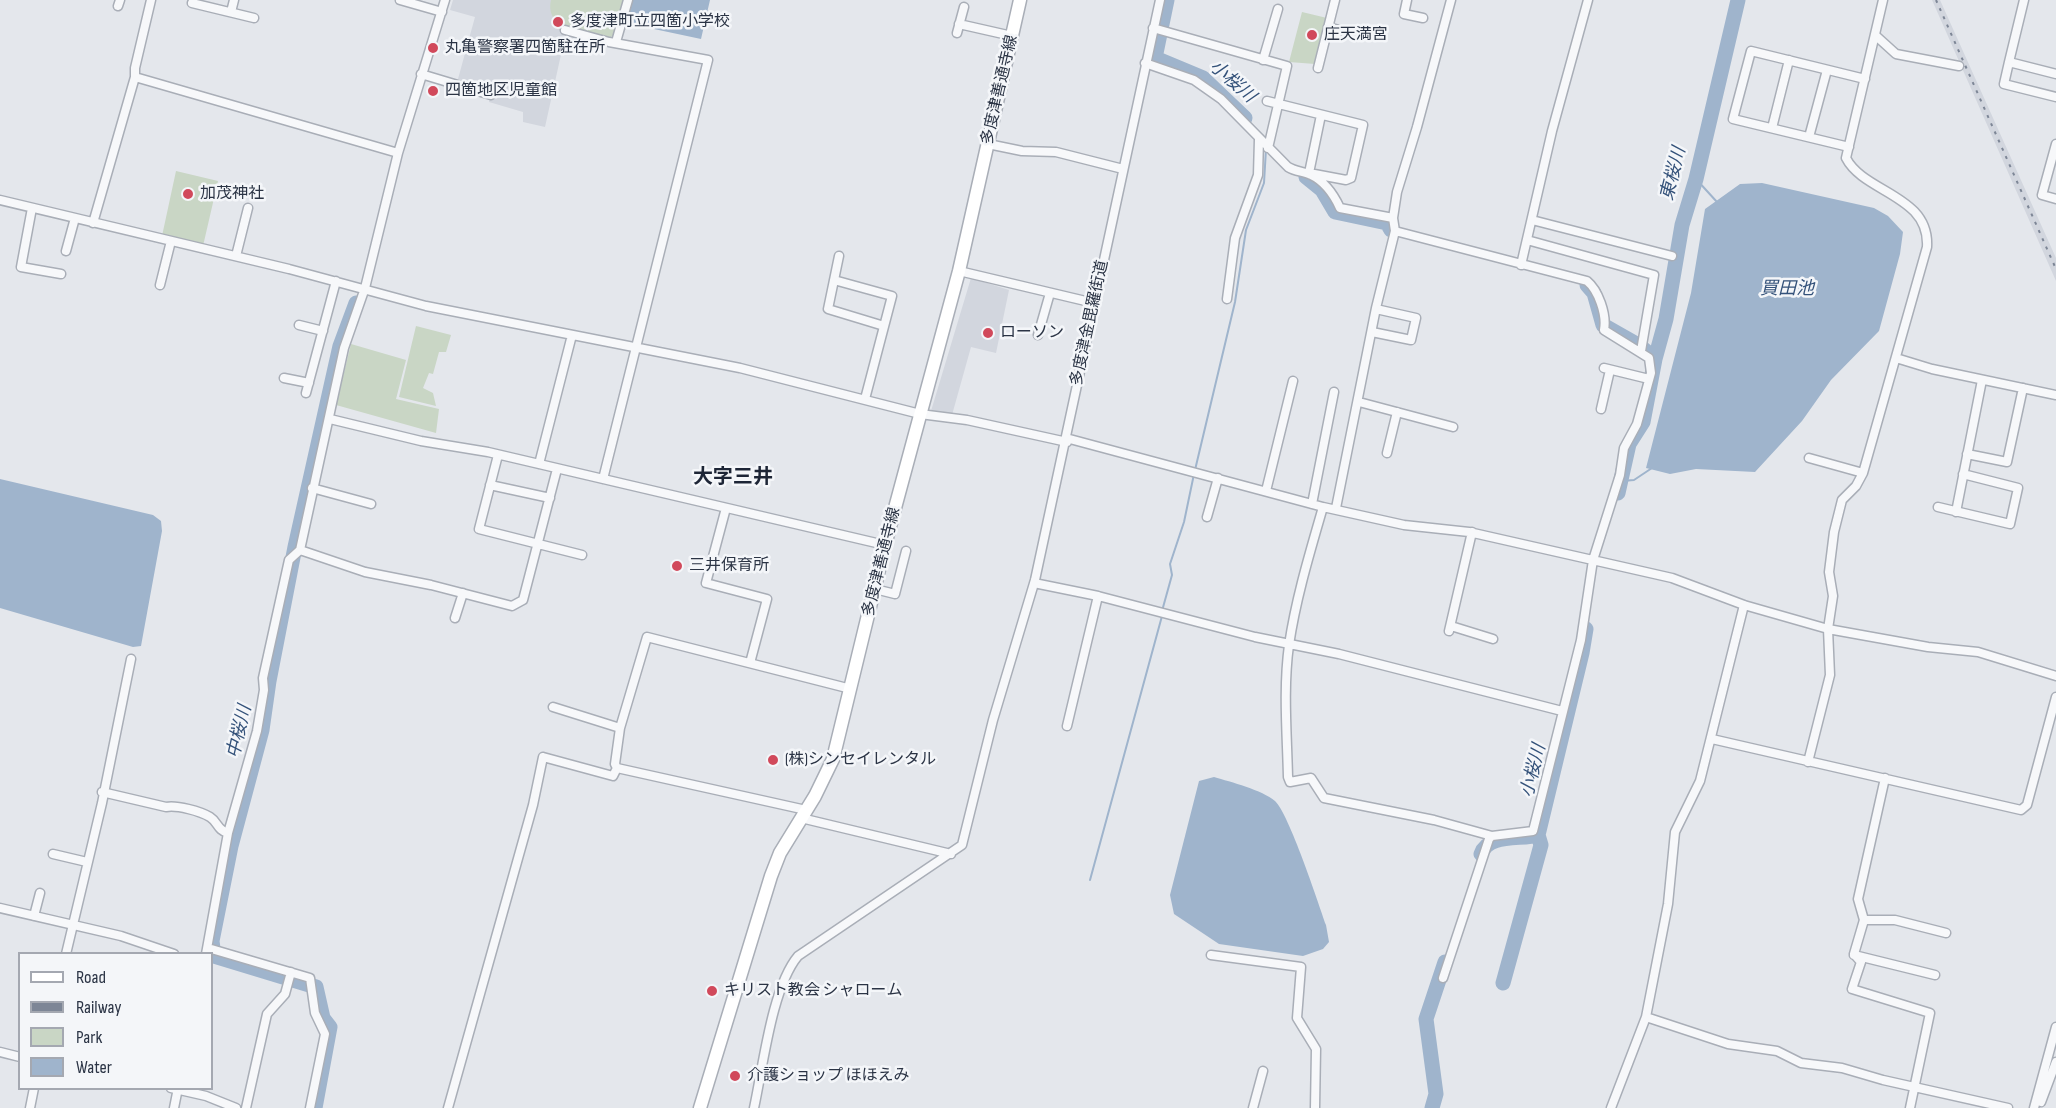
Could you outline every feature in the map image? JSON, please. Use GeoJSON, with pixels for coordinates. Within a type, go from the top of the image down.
{"type":"FeatureCollection","features":[{"type":"Feature","properties":{"kind":"main road","name":"多度津善通寺線"},"geometry":{"type":"LineString","coordinates":[[700,1108],[767,885],[780,853],[833,759],[885,545],[959,271],[1018,0]]}},
{"type":"Feature","properties":{"kind":"street"},"geometry":{"type":"LineString","coordinates":[[93,223],[135,77],[135,68],[152,0]]}},
{"type":"Feature","properties":{"kind":"street"},"geometry":{"type":"LineString","coordinates":[[231,12],[234,0]]}},
{"type":"Feature","properties":{"kind":"street"},"geometry":{"type":"LineString","coordinates":[[400,0],[442,12]]}},
{"type":"Feature","properties":{"kind":"street"},"geometry":{"type":"LineString","coordinates":[[310,1108],[325,1034],[315,1013],[310,983],[211,950],[209,932],[228,833],[257,731],[264,690],[263,678],[330,419],[344,348],[365,288],[398,153],[445,0]]}},
{"type":"Feature","properties":{"kind":"street"},"geometry":{"type":"LineString","coordinates":[[616,42],[627,0]]}},
{"type":"Feature","properties":{"kind":"street","name":"多度津金毘羅街道"},"geometry":{"type":"LineString","coordinates":[[951,854],[962,846],[993,720],[1034,583],[1160,0]]}},
{"type":"Feature","properties":{"kind":"street"},"geometry":{"type":"LineString","coordinates":[[1318,68],[1335,0]]}},
{"type":"Feature","properties":{"kind":"street"},"geometry":{"type":"LineString","coordinates":[[1407,0],[1404,14],[1423,18]]}},
{"type":"Feature","properties":{"kind":"street"},"geometry":{"type":"LineString","coordinates":[[1336,508],[1376,309],[1395,231],[1393,218],[1397,192],[1451,0]]}},
{"type":"Feature","properties":{"kind":"street"},"geometry":{"type":"LineString","coordinates":[[1521,265],[1552,131],[1588,0]]}},
{"type":"Feature","properties":{"kind":"street"},"geometry":{"type":"LineString","coordinates":[[1808,762],[1829,686],[1828,628],[1833,596],[1829,572],[1839,510],[1842,500],[1856,486],[1863,473],[1927,247],[1926,231],[1903,202],[1852,170],[1846,158],[1883,0]]}},
{"type":"Feature","properties":{"kind":"street"},"geometry":{"type":"LineString","coordinates":[[2024,0],[2004,84],[2056,97]]}},
{"type":"Feature","properties":{"kind":"street"},"geometry":{"type":"LineString","coordinates":[[192,3],[254,18]]}},
{"type":"Feature","properties":{"kind":"street"},"geometry":{"type":"LineString","coordinates":[[964,7],[958,28],[1012,36]]}},
{"type":"Feature","properties":{"kind":"street"},"geometry":{"type":"LineString","coordinates":[[1263,60],[1276,28],[1278,9]]}},
{"type":"Feature","properties":{"kind":"street"},"geometry":{"type":"LineString","coordinates":[[1328,27],[1346,32]]}},
{"type":"Feature","properties":{"kind":"street"},"geometry":{"type":"LineString","coordinates":[[1153,28],[1287,66],[1268,148]]}},
{"type":"Feature","properties":{"kind":"street"},"geometry":{"type":"LineString","coordinates":[[565,30],[708,60],[603,479]]}},
{"type":"Feature","properties":{"kind":"street"},"geometry":{"type":"LineString","coordinates":[[1875,35],[1896,54],[1959,66]]}},
{"type":"Feature","properties":{"kind":"street"},"geometry":{"type":"LineString","coordinates":[[1849,147],[1733,119],[1751,51],[1865,79]]}},
{"type":"Feature","properties":{"kind":"street"},"geometry":{"type":"LineString","coordinates":[[1772,128],[1789,60]]}},
{"type":"Feature","properties":{"kind":"street"},"geometry":{"type":"LineString","coordinates":[[2009,62],[2056,74]]}},
{"type":"Feature","properties":{"kind":"street"},"geometry":{"type":"LineString","coordinates":[[1145,63],[1194,80],[1221,99],[1268,148],[1298,173],[1346,180],[1351,178],[1364,125],[1267,101]]}},
{"type":"Feature","properties":{"kind":"street"},"geometry":{"type":"LineString","coordinates":[[1809,137],[1827,70]]}},
{"type":"Feature","properties":{"kind":"street"},"geometry":{"type":"LineString","coordinates":[[421,74],[491,95]]}},
{"type":"Feature","properties":{"kind":"street"},"geometry":{"type":"LineString","coordinates":[[135,77],[398,153]]}},
{"type":"Feature","properties":{"kind":"street"},"geometry":{"type":"LineString","coordinates":[[1309,173],[1321,115]]}},
{"type":"Feature","properties":{"kind":"street"},"geometry":{"type":"LineString","coordinates":[[1227,299],[1235,238],[1258,175],[1259,139]]}},
{"type":"Feature","properties":{"kind":"street"},"geometry":{"type":"LineString","coordinates":[[988,144],[1022,151],[1056,152],[1123,169]]}},
{"type":"Feature","properties":{"kind":"street"},"geometry":{"type":"LineString","coordinates":[[2056,144],[2042,195],[2056,199]]}},
{"type":"Feature","properties":{"kind":"street"},"geometry":{"type":"LineString","coordinates":[[1309,173],[1333,193],[1340,208],[1393,218]]}},
{"type":"Feature","properties":{"kind":"street"},"geometry":{"type":"LineString","coordinates":[[0,200],[365,288],[426,306],[740,368],[920,414],[967,420],[1066,440],[1323,507],[1336,508],[1404,525],[1472,532],[1672,578],[1744,604],[1828,628],[1928,647],[1978,652],[2056,676]]}},
{"type":"Feature","properties":{"kind":"street"},"geometry":{"type":"LineString","coordinates":[[32,207],[21,267],[61,274]]}},
{"type":"Feature","properties":{"kind":"street"},"geometry":{"type":"LineString","coordinates":[[236,256],[248,208]]}},
{"type":"Feature","properties":{"kind":"street"},"geometry":{"type":"LineString","coordinates":[[66,251],[75,218]]}},
{"type":"Feature","properties":{"kind":"street"},"geometry":{"type":"LineString","coordinates":[[1532,220],[1672,255]]}},
{"type":"Feature","properties":{"kind":"street"},"geometry":{"type":"LineString","coordinates":[[1323,507],[1303,580],[1289,644],[1286,697],[1290,782],[1311,778],[1324,798],[1434,820],[1489,841],[1533,831],[1581,640],[1593,560],[1620,475],[1624,447],[1637,424],[1649,379],[1649,358],[1641,349],[1604,327],[1596,288],[1587,281],[1395,231]]}},
{"type":"Feature","properties":{"kind":"street"},"geometry":{"type":"LineString","coordinates":[[1527,240],[1654,275],[1641,349]]}},
{"type":"Feature","properties":{"kind":"street"},"geometry":{"type":"LineString","coordinates":[[160,285],[171,241]]}},
{"type":"Feature","properties":{"kind":"street"},"geometry":{"type":"LineString","coordinates":[[839,256],[828,309],[884,326]]}},
{"type":"Feature","properties":{"kind":"street"},"geometry":{"type":"LineString","coordinates":[[959,271],[1094,303]]}},
{"type":"Feature","properties":{"kind":"street"},"geometry":{"type":"LineString","coordinates":[[834,280],[892,297],[865,399]]}},
{"type":"Feature","properties":{"kind":"street"},"geometry":{"type":"LineString","coordinates":[[284,378],[307,388],[336,281]]}},
{"type":"Feature","properties":{"kind":"street"},"geometry":{"type":"LineString","coordinates":[[1038,335],[1050,293]]}},
{"type":"Feature","properties":{"kind":"street"},"geometry":{"type":"LineString","coordinates":[[1372,332],[1411,340],[1416,318],[1376,309]]}},
{"type":"Feature","properties":{"kind":"street"},"geometry":{"type":"LineString","coordinates":[[300,325],[323,331]]}},
{"type":"Feature","properties":{"kind":"street"},"geometry":{"type":"LineString","coordinates":[[539,464],[572,335]]}},
{"type":"Feature","properties":{"kind":"street"},"geometry":{"type":"LineString","coordinates":[[1896,358],[1932,369],[2056,395]]}},
{"type":"Feature","properties":{"kind":"street"},"geometry":{"type":"LineString","coordinates":[[1601,409],[1607,369],[1649,379]]}},
{"type":"Feature","properties":{"kind":"street"},"geometry":{"type":"LineString","coordinates":[[1956,512],[1982,380]]}},
{"type":"Feature","properties":{"kind":"street"},"geometry":{"type":"LineString","coordinates":[[1266,491],[1293,381]]}},
{"type":"Feature","properties":{"kind":"street"},"geometry":{"type":"LineString","coordinates":[[1967,454],[2007,462],[2023,388]]}},
{"type":"Feature","properties":{"kind":"street"},"geometry":{"type":"LineString","coordinates":[[1311,504],[1317,457],[1327,411],[1334,392]]}},
{"type":"Feature","properties":{"kind":"street"},"geometry":{"type":"LineString","coordinates":[[1359,402],[1453,427]]}},
{"type":"Feature","properties":{"kind":"street"},"geometry":{"type":"LineString","coordinates":[[1387,453],[1397,412]]}},
{"type":"Feature","properties":{"kind":"street"},"geometry":{"type":"LineString","coordinates":[[330,419],[421,441],[539,464],[885,545]]}},
{"type":"Feature","properties":{"kind":"street"},"geometry":{"type":"LineString","coordinates":[[498,455],[478,530],[582,555]]}},
{"type":"Feature","properties":{"kind":"street"},"geometry":{"type":"LineString","coordinates":[[1809,458],[1827,468],[1863,473]]}},
{"type":"Feature","properties":{"kind":"street"},"geometry":{"type":"LineString","coordinates":[[296,554],[512,606],[523,600],[557,469]]}},
{"type":"Feature","properties":{"kind":"street"},"geometry":{"type":"LineString","coordinates":[[1938,507],[2010,524],[2018,488],[1963,474]]}},
{"type":"Feature","properties":{"kind":"street"},"geometry":{"type":"LineString","coordinates":[[1207,517],[1218,478]]}},
{"type":"Feature","properties":{"kind":"street"},"geometry":{"type":"LineString","coordinates":[[490,485],[550,498]]}},
{"type":"Feature","properties":{"kind":"street"},"geometry":{"type":"LineString","coordinates":[[312,488],[371,504]]}},
{"type":"Feature","properties":{"kind":"street"},"geometry":{"type":"LineString","coordinates":[[726,508],[706,583],[767,599],[750,663]]}},
{"type":"Feature","properties":{"kind":"street"},"geometry":{"type":"LineString","coordinates":[[1472,532],[1450,629],[1493,639]]}},
{"type":"Feature","properties":{"kind":"street"},"geometry":{"type":"LineString","coordinates":[[875,589],[895,594],[906,550]]}},
{"type":"Feature","properties":{"kind":"street"},"geometry":{"type":"LineString","coordinates":[[1034,583],[1098,596],[1289,644],[1340,654],[1562,711]]}},
{"type":"Feature","properties":{"kind":"street"},"geometry":{"type":"LineString","coordinates":[[455,618],[463,593]]}},
{"type":"Feature","properties":{"kind":"street"},"geometry":{"type":"LineString","coordinates":[[1066,726],[1098,596]]}},
{"type":"Feature","properties":{"kind":"street"},"geometry":{"type":"LineString","coordinates":[[1611,1108],[1646,1017],[1668,904],[1675,831],[1700,781],[1744,604]]}},
{"type":"Feature","properties":{"kind":"street"},"geometry":{"type":"LineString","coordinates":[[448,1108],[533,805],[543,757],[613,776],[617,768],[615,764],[620,728],[647,637],[851,689]]}},
{"type":"Feature","properties":{"kind":"street"},"geometry":{"type":"LineString","coordinates":[[66,952],[131,659]]}},
{"type":"Feature","properties":{"kind":"street"},"geometry":{"type":"LineString","coordinates":[[1712,739],[2021,810],[2027,805],[2056,697]]}},
{"type":"Feature","properties":{"kind":"street"},"geometry":{"type":"LineString","coordinates":[[553,707],[620,728]]}},
{"type":"Feature","properties":{"kind":"street"},"geometry":{"type":"LineString","coordinates":[[617,768],[803,814],[951,854]]}},
{"type":"Feature","properties":{"kind":"street"},"geometry":{"type":"LineString","coordinates":[[1854,954],[1864,920],[1858,899],[1885,778]]}},
{"type":"Feature","properties":{"kind":"street"},"geometry":{"type":"LineString","coordinates":[[102,792],[166,807],[172,806],[210,817],[218,828],[228,833]]}},
{"type":"Feature","properties":{"kind":"street"},"geometry":{"type":"LineString","coordinates":[[1443,978],[1489,841]]}},
{"type":"Feature","properties":{"kind":"street"},"geometry":{"type":"LineString","coordinates":[[53,854],[87,862]]}},
{"type":"Feature","properties":{"kind":"street"},"geometry":{"type":"LineString","coordinates":[[754,1108],[780,989],[789,967],[798,956],[951,854]]}},
{"type":"Feature","properties":{"kind":"street"},"geometry":{"type":"LineString","coordinates":[[34,916],[40,893]]}},
{"type":"Feature","properties":{"kind":"street"},"geometry":{"type":"LineString","coordinates":[[0,908],[121,936],[168,952]]}},
{"type":"Feature","properties":{"kind":"street"},"geometry":{"type":"LineString","coordinates":[[1864,920],[1895,920],[1946,933]]}},
{"type":"Feature","properties":{"kind":"street"},"geometry":{"type":"LineString","coordinates":[[1854,954],[1935,975]]}},
{"type":"Feature","properties":{"kind":"street"},"geometry":{"type":"LineString","coordinates":[[1854,954],[1862,962],[1852,989],[1930,1012],[1910,1108]]}},
{"type":"Feature","properties":{"kind":"street"},"geometry":{"type":"LineString","coordinates":[[1210,956],[1301,967],[1297,1018],[1316,1049],[1315,1108]]}},
{"type":"Feature","properties":{"kind":"street"},"geometry":{"type":"LineString","coordinates":[[246,1108],[267,1014],[285,994],[290,976]]}},
{"type":"Feature","properties":{"kind":"street"},"geometry":{"type":"LineString","coordinates":[[1646,1017],[1728,1044],[1777,1051],[1801,1063],[1842,1068],[1883,1080],[2008,1108]]}},
{"type":"Feature","properties":{"kind":"street"},"geometry":{"type":"LineString","coordinates":[[2034,1108],[2056,1027]]}},
{"type":"Feature","properties":{"kind":"street"},"geometry":{"type":"LineString","coordinates":[[0,1052],[18,1056]]}},
{"type":"Feature","properties":{"kind":"street"},"geometry":{"type":"LineString","coordinates":[[2039,1108],[2056,1062]]}},
{"type":"Feature","properties":{"kind":"street"},"geometry":{"type":"LineString","coordinates":[[1253,1108],[1263,1071]]}},
{"type":"Feature","properties":{"kind":"street"},"geometry":{"type":"LineString","coordinates":[[30,1108],[34,1090]]}},
{"type":"Feature","properties":{"kind":"street"},"geometry":{"type":"LineString","coordinates":[[174,1108],[176,1090]]}},
{"type":"Feature","properties":{"kind":"street"},"geometry":{"type":"LineString","coordinates":[[180,1090],[206,1096],[236,1108]]}},
{"type":"Feature","properties":{"kind":"shaded area"},"geometry":{"type":"Polygon","coordinates":[[[453,0],[624,0],[563,27],[564,41],[545,127],[523,122],[523,112],[489,102],[491,92],[466,86],[467,82],[458,79],[475,17],[450,10],[453,0]]]}},
{"type":"Feature","properties":{"kind":"shaded area"},"geometry":{"type":"Polygon","coordinates":[[[1932,0],[1940,0],[2056,258],[2056,281],[1932,0]]]}},
{"type":"Feature","properties":{"kind":"shaded area"},"geometry":{"type":"Polygon","coordinates":[[[971,278],[1009,290],[996,353],[971,347],[952,415],[931,411],[971,278]]]}},
{"type":"Feature","properties":{"kind":"green space"},"geometry":{"type":"Polygon","coordinates":[[[551,0],[624,0],[615,34],[608,39],[578,32],[560,24],[554,18],[551,10],[551,0]]]}},
{"type":"Feature","properties":{"kind":"green space"},"geometry":{"type":"Polygon","coordinates":[[[1302,12],[1327,18],[1315,64],[1289,62],[1302,12]]]}},
{"type":"Feature","properties":{"kind":"green space"},"geometry":{"type":"Polygon","coordinates":[[[176,171],[218,181],[203,246],[162,236],[176,171]]]}},
{"type":"Feature","properties":{"kind":"green space"},"geometry":{"type":"Polygon","coordinates":[[[416,326],[451,335],[446,352],[439,352],[433,374],[429,373],[423,388],[433,393],[436,406],[399,397],[416,326]]]}},
{"type":"Feature","properties":{"kind":"green space"},"geometry":{"type":"Polygon","coordinates":[[[351,344],[406,360],[396,399],[439,409],[436,433],[336,405],[351,344]]]}},
{"type":"Feature","properties":{"kind":"water"},"geometry":{"type":"Polygon","coordinates":[[[626,0],[710,0],[701,39],[621,22],[626,0]]]}},
{"type":"Feature","properties":{"kind":"water","name":"買田池"},"geometry":{"type":"Polygon","coordinates":[[[1762,183],[1874,208],[1888,216],[1903,232],[1900,254],[1879,331],[1831,380],[1802,421],[1755,472],[1696,469],[1670,474],[1646,468],[1691,293],[1705,209],[1740,184],[1762,183]]]}},
{"type":"Feature","properties":{"kind":"water"},"geometry":{"type":"Polygon","coordinates":[[[0,479],[153,515],[161,521],[162,531],[141,646],[133,647],[0,608],[0,479]]]}},
{"type":"Feature","properties":{"kind":"water"},"geometry":{"type":"Polygon","coordinates":[[[1214,777],[1262,793],[1275,801],[1281,809],[1303,859],[1326,925],[1329,942],[1323,949],[1303,956],[1219,944],[1174,914],[1170,895],[1199,781],[1214,777]]]}},
{"type":"Feature","properties":{"kind":"waterway","name":"小桜川"},"geometry":{"type":"LineString","coordinates":[[1167,0],[1155,58],[1203,78],[1245,118]]}},
{"type":"Feature","properties":{"kind":"waterway","name":"東桜川"},"geometry":{"type":"LineString","coordinates":[[1655,359],[1666,319],[1682,225],[1696,179],[1738,0]]}},
{"type":"Feature","properties":{"kind":"waterway"},"geometry":{"type":"LineString","coordinates":[[1195,470],[1235,302],[1246,230],[1264,183],[1266,149]]}},
{"type":"Feature","properties":{"kind":"waterway","name":"小桜川"},"geometry":{"type":"LineString","coordinates":[[1306,177],[1322,190],[1335,212],[1387,223],[1391,230]]}},
{"type":"Feature","properties":{"kind":"waterway"},"geometry":{"type":"LineString","coordinates":[[1696,179],[1717,202]]}},
{"type":"Feature","properties":{"kind":"waterway","name":"小桜川"},"geometry":{"type":"LineString","coordinates":[[1587,285],[1594,293],[1603,325],[1640,346],[1655,359],[1643,422],[1629,444],[1618,493]]}},
{"type":"Feature","properties":{"kind":"waterway","name":"中桜川"},"geometry":{"type":"LineString","coordinates":[[315,1108],[330,1027],[323,1018],[316,987],[214,956],[212,941],[231,846],[262,730],[269,681],[295,547],[340,346],[356,303]]}},
{"type":"Feature","properties":{"kind":"waterway"},"geometry":{"type":"LineString","coordinates":[[1622,481],[1634,480],[1652,468]]}},
{"type":"Feature","properties":{"kind":"waterway"},"geometry":{"type":"LineString","coordinates":[[1162,611],[1172,575],[1170,564],[1184,522],[1194,474]]}},
{"type":"Feature","properties":{"kind":"waterway"},"geometry":{"type":"LineString","coordinates":[[1090,880],[1162,616]]}},
{"type":"Feature","properties":{"kind":"waterway","name":"小桜川"},"geometry":{"type":"LineString","coordinates":[[1503,983],[1541,845],[1538,835],[1586,629]]}},
{"type":"Feature","properties":{"kind":"waterway"},"geometry":{"type":"LineString","coordinates":[[1481,854],[1485,847],[1498,840],[1538,835]]}},
{"type":"Feature","properties":{"kind":"waterway"},"geometry":{"type":"LineString","coordinates":[[1432,1108],[1436,1094],[1426,1019],[1445,962]]}},
{"type":"Feature","properties":{"kind":"railway"},"geometry":{"type":"LineString","coordinates":[[1936,0],[2056,269]]}},
{"type":"Feature","properties":{"kind":"place","name":"多度津町立四箇小学校"},"geometry":{"type":"Point","coordinates":[558,22]}},
{"type":"Feature","properties":{"kind":"place","name":"庄天満宮"},"geometry":{"type":"Point","coordinates":[1312,35]}},
{"type":"Feature","properties":{"kind":"place","name":"丸亀警察署四箇駐在所"},"geometry":{"type":"Point","coordinates":[433,48]}},
{"type":"Feature","properties":{"kind":"place","name":"四箇地区児童館"},"geometry":{"type":"Point","coordinates":[433,91]}},
{"type":"Feature","properties":{"kind":"place","name":"加茂神社"},"geometry":{"type":"Point","coordinates":[188,194]}},
{"type":"Feature","properties":{"kind":"place","name":"ローソン"},"geometry":{"type":"Point","coordinates":[988,333]}},
{"type":"Feature","properties":{"kind":"place","name":"三井保育所"},"geometry":{"type":"Point","coordinates":[677,566]}},
{"type":"Feature","properties":{"kind":"place","name":"(株)シンセイレンタル"},"geometry":{"type":"Point","coordinates":[773,760]}},
{"type":"Feature","properties":{"kind":"place","name":"キリスト教会 シャローム"},"geometry":{"type":"Point","coordinates":[712,991]}},
{"type":"Feature","properties":{"kind":"place","name":"介護ショップ ほほえみ"},"geometry":{"type":"Point","coordinates":[735,1076]}},
{"type":"Feature","properties":{"kind":"district","name":"大字三井"},"geometry":{"type":"Point","coordinates":[733,478]}}]}
